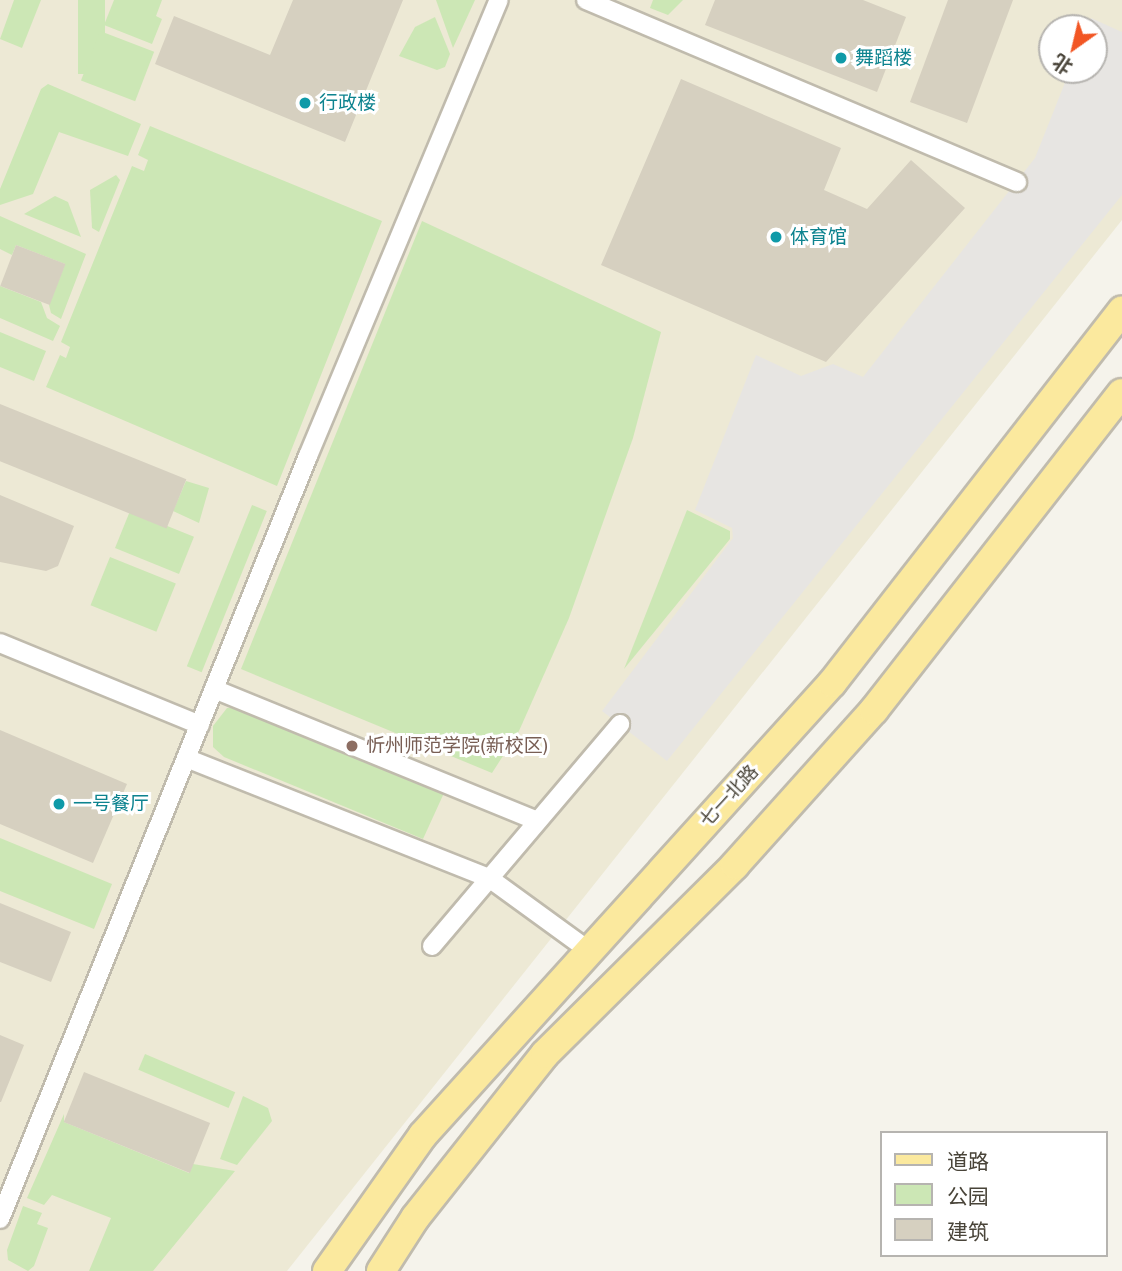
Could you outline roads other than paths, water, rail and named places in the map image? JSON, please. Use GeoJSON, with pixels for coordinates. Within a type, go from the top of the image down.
{"type":"FeatureCollection","features":[{"type":"Feature","properties":{"kind":"main road","name":"七一北路"},"geometry":{"type":"LineString","coordinates":[[327,1271],[423,1135],[587,950],[832,683],[1122,311]]}},
{"type":"Feature","properties":{"kind":"main road"},"geometry":{"type":"LineString","coordinates":[[381,1271],[415,1218],[545,1054],[735,865],[874,710],[1122,393]]}},
{"type":"Feature","properties":{"kind":"street"},"geometry":{"type":"LineString","coordinates":[[0,1219],[214,689],[499,0]]}},
{"type":"Feature","properties":{"kind":"street"},"geometry":{"type":"LineString","coordinates":[[586,0],[1017,182]]}},
{"type":"Feature","properties":{"kind":"street"},"geometry":{"type":"LineString","coordinates":[[0,643],[200,725]]}},
{"type":"Feature","properties":{"kind":"street"},"geometry":{"type":"LineString","coordinates":[[214,689],[537,821]]}},
{"type":"Feature","properties":{"kind":"street"},"geometry":{"type":"LineString","coordinates":[[432,946],[620,724]]}},
{"type":"Feature","properties":{"kind":"street"},"geometry":{"type":"LineString","coordinates":[[186,758],[489,878],[587,950]]}},
{"type":"Feature","properties":{"kind":"place","name":"舞蹈楼"},"geometry":{"type":"Point","coordinates":[841,58]}},
{"type":"Feature","properties":{"kind":"place","name":"行政楼"},"geometry":{"type":"Point","coordinates":[305,103]}},
{"type":"Feature","properties":{"kind":"place","name":"体育馆"},"geometry":{"type":"Point","coordinates":[776,237]}},
{"type":"Feature","properties":{"kind":"place","name":"忻州师范学院(新校区)"},"geometry":{"type":"Point","coordinates":[352,746]}},
{"type":"Feature","properties":{"kind":"place","name":"一号餐厅"},"geometry":{"type":"Point","coordinates":[59,804]}}]}
